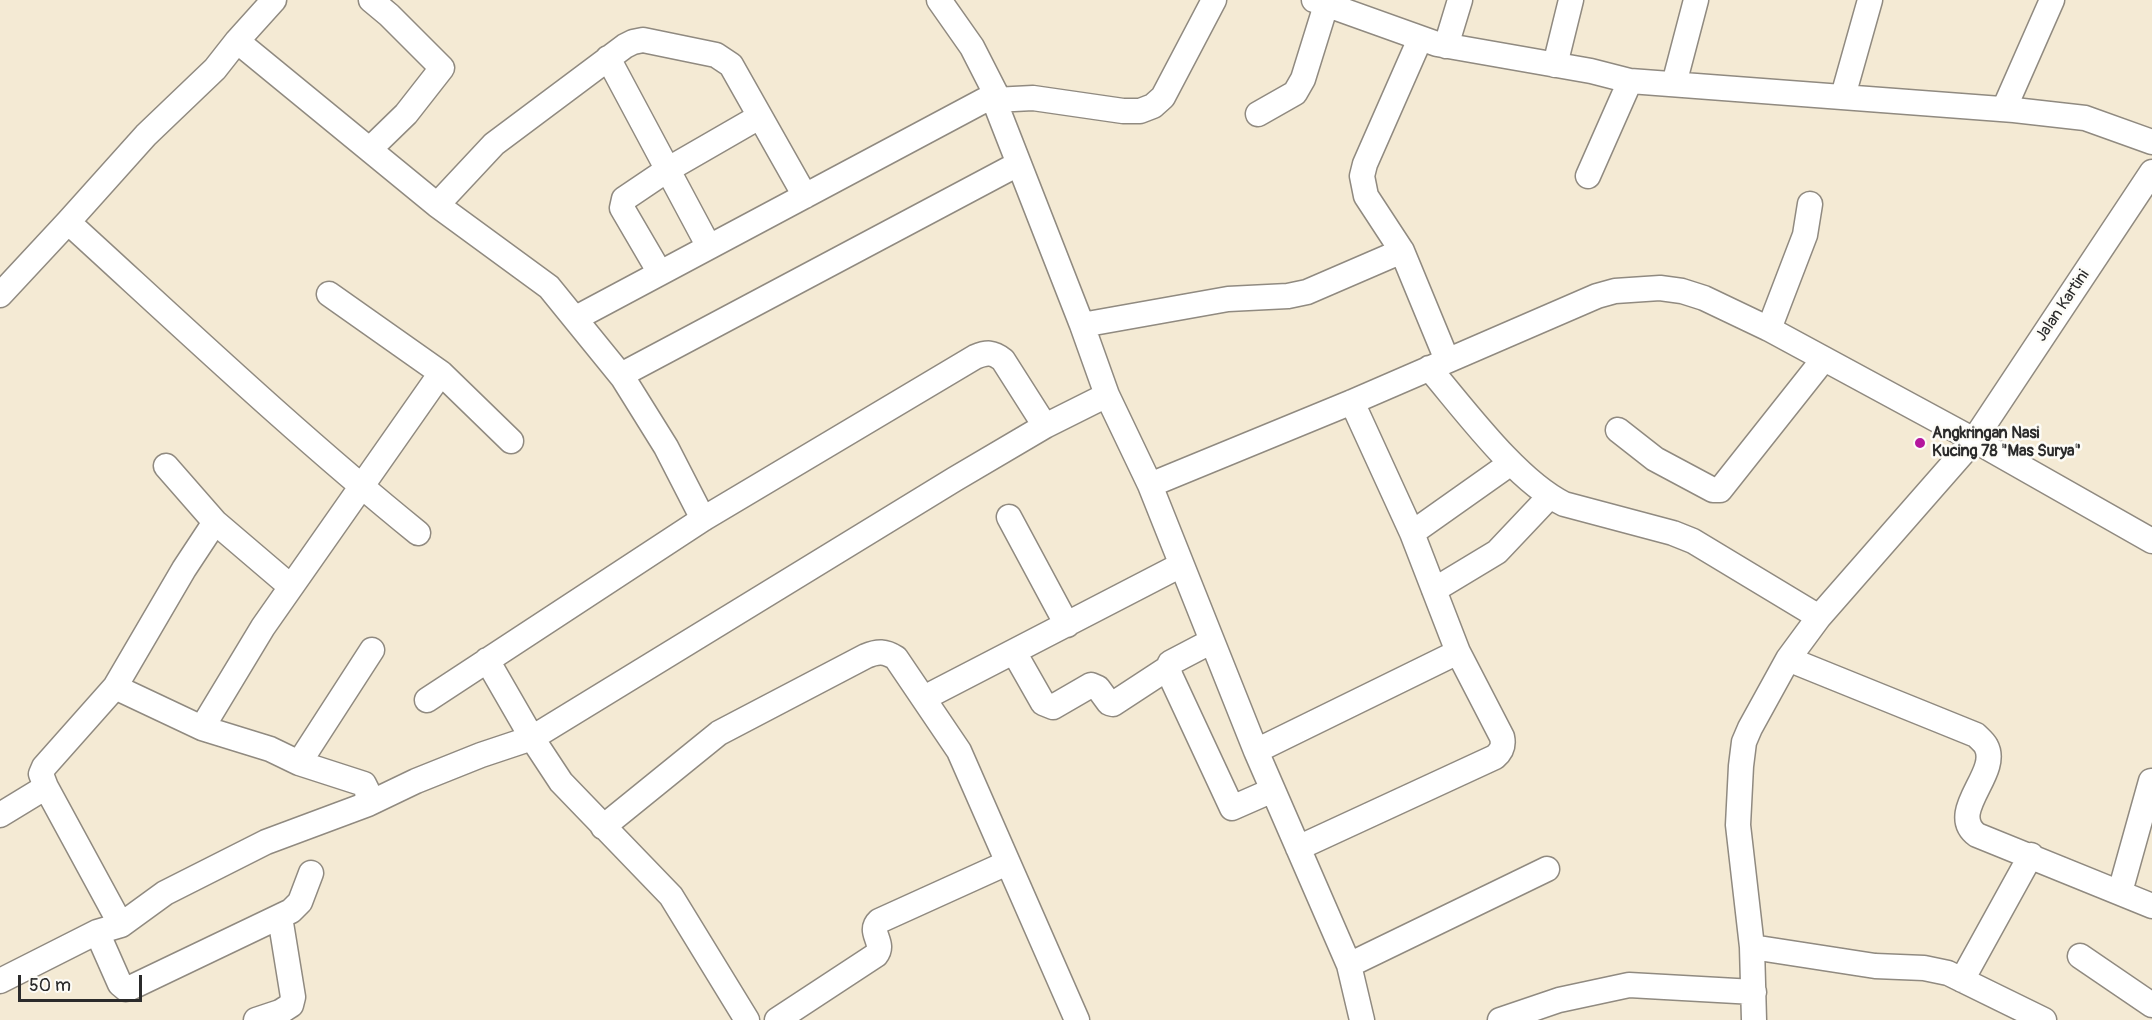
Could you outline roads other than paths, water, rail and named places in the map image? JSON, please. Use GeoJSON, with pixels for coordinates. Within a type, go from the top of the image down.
{"type":"FeatureCollection","features":[{"type":"Feature","properties":{"kind":"street"},"geometry":{"type":"LineString","coordinates":[[0,295],[146,135],[215,69],[274,0]]}},
{"type":"Feature","properties":{"kind":"street"},"geometry":{"type":"LineString","coordinates":[[370,149],[406,114],[442,68],[371,0]]}},
{"type":"Feature","properties":{"kind":"street"},"geometry":{"type":"LineString","coordinates":[[939,0],[972,47],[995,97],[1018,164],[1082,325],[1107,395],[1150,485],[1256,751],[1349,965],[1361,1019]]}},
{"type":"Feature","properties":{"kind":"street"},"geometry":{"type":"LineString","coordinates":[[576,318],[995,97],[1034,98],[1124,111],[1140,111],[1154,106],[1163,97],[1214,0]]}},
{"type":"Feature","properties":{"kind":"street"},"geometry":{"type":"LineString","coordinates":[[1446,46],[1460,0]]}},
{"type":"Feature","properties":{"kind":"street"},"geometry":{"type":"LineString","coordinates":[[1555,65],[1571,0]]}},
{"type":"Feature","properties":{"kind":"street"},"geometry":{"type":"LineString","coordinates":[[1674,84],[1696,0]]}},
{"type":"Feature","properties":{"kind":"street"},"geometry":{"type":"LineString","coordinates":[[1843,96],[1870,0]]}},
{"type":"Feature","properties":{"kind":"street"},"geometry":{"type":"LineString","coordinates":[[2004,109],[2052,0]]}},
{"type":"Feature","properties":{"kind":"street"},"geometry":{"type":"LineString","coordinates":[[1258,114],[1295,93],[1303,79],[1320,2],[1420,39],[1446,46],[1630,81],[2004,109],[2085,118],[2152,142]]}},
{"type":"Feature","properties":{"kind":"street"},"geometry":{"type":"LineString","coordinates":[[1420,39],[1365,164],[1362,176],[1366,196],[1402,251],[1438,364],[1511,463],[1549,497],[1564,504],[1673,533],[1693,541],[1819,617]]}},
{"type":"Feature","properties":{"kind":"street"},"geometry":{"type":"LineString","coordinates":[[437,205],[494,144],[608,58],[633,42],[643,40],[716,55],[731,65],[805,196]]}},
{"type":"Feature","properties":{"kind":"street"},"geometry":{"type":"LineString","coordinates":[[237,41],[437,205],[549,287],[621,375],[666,447],[703,519]]}},
{"type":"Feature","properties":{"kind":"street"},"geometry":{"type":"LineString","coordinates":[[608,58],[709,247]]}},
{"type":"Feature","properties":{"kind":"street"},"geometry":{"type":"LineString","coordinates":[[1588,176],[1630,81]]}},
{"type":"Feature","properties":{"kind":"street"},"geometry":{"type":"LineString","coordinates":[[660,273],[622,208],[622,204],[628,197],[667,170],[759,117]]}},
{"type":"Feature","properties":{"kind":"street"},"geometry":{"type":"LineString","coordinates":[[621,375],[1018,164]]}},
{"type":"Feature","properties":{"kind":"street","name":"Jalan Kartini"},"geometry":{"type":"LineString","coordinates":[[1754,1020],[1752,947],[1738,825],[1741,766],[1744,742],[1750,728],[1788,659],[1819,617],[1974,440],[2152,172]]}},
{"type":"Feature","properties":{"kind":"street"},"geometry":{"type":"LineString","coordinates":[[1769,329],[1805,235],[1810,204]]}},
{"type":"Feature","properties":{"kind":"street"},"geometry":{"type":"LineString","coordinates":[[68,222],[362,487],[418,533]]}},
{"type":"Feature","properties":{"kind":"street"},"geometry":{"type":"LineString","coordinates":[[1082,325],[1228,299],[1288,296],[1307,292],[1402,251]]}},
{"type":"Feature","properties":{"kind":"street"},"geometry":{"type":"LineString","coordinates":[[1150,485],[1352,402],[1597,296],[1626,290],[1660,288],[1682,291],[1704,298],[1769,329],[1974,440],[2152,541]]}},
{"type":"Feature","properties":{"kind":"street"},"geometry":{"type":"LineString","coordinates":[[329,294],[441,373],[511,441]]}},
{"type":"Feature","properties":{"kind":"street"},"geometry":{"type":"LineString","coordinates":[[427,700],[703,519],[975,357],[985,353],[994,353],[1003,360],[1045,426]]}},
{"type":"Feature","properties":{"kind":"street"},"geometry":{"type":"LineString","coordinates":[[1618,430],[1655,459],[1713,490],[1720,490],[1823,360]]}},
{"type":"Feature","properties":{"kind":"street"},"geometry":{"type":"LineString","coordinates":[[202,728],[290,586],[441,373]]}},
{"type":"Feature","properties":{"kind":"street"},"geometry":{"type":"LineString","coordinates":[[0,981],[97,932],[121,925],[165,893],[266,842],[368,804],[438,772],[532,738],[935,491],[1045,426],[1107,395]]}},
{"type":"Feature","properties":{"kind":"street"},"geometry":{"type":"LineString","coordinates":[[1299,848],[1495,757],[1501,752],[1503,744],[1502,737],[1458,652],[1412,533],[1352,402]]}},
{"type":"Feature","properties":{"kind":"street"},"geometry":{"type":"LineString","coordinates":[[1412,533],[1511,463]]}},
{"type":"Feature","properties":{"kind":"street"},"geometry":{"type":"LineString","coordinates":[[166,466],[215,522],[290,586]]}},
{"type":"Feature","properties":{"kind":"street"},"geometry":{"type":"LineString","coordinates":[[1434,590],[1497,552],[1549,497]]}},
{"type":"Feature","properties":{"kind":"street"},"geometry":{"type":"LineString","coordinates":[[1009,517],[1066,625]]}},
{"type":"Feature","properties":{"kind":"street"},"geometry":{"type":"LineString","coordinates":[[121,925],[41,774],[44,767],[115,687],[184,569],[215,522]]}},
{"type":"Feature","properties":{"kind":"street"},"geometry":{"type":"LineString","coordinates":[[924,698],[1181,566]]}},
{"type":"Feature","properties":{"kind":"street"},"geometry":{"type":"LineString","coordinates":[[1014,652],[1043,703],[1049,707],[1053,707],[1091,685],[1098,688],[1109,704],[1113,704],[1168,668],[1173,661],[1212,641]]}},
{"type":"Feature","properties":{"kind":"street"},"geometry":{"type":"LineString","coordinates":[[299,763],[372,650]]}},
{"type":"Feature","properties":{"kind":"street"},"geometry":{"type":"LineString","coordinates":[[603,827],[719,733],[866,656],[876,652],[887,653],[896,658],[959,751],[1077,1020]]}},
{"type":"Feature","properties":{"kind":"street"},"geometry":{"type":"LineString","coordinates":[[1256,751],[1458,652]]}},
{"type":"Feature","properties":{"kind":"street"},"geometry":{"type":"LineString","coordinates":[[1788,659],[1976,735],[1986,744],[1988,762],[1968,813],[1966,822],[1970,830],[1977,835],[2152,906]]}},
{"type":"Feature","properties":{"kind":"street"},"geometry":{"type":"LineString","coordinates":[[487,660],[532,738],[561,782],[671,896],[747,1020]]}},
{"type":"Feature","properties":{"kind":"street"},"geometry":{"type":"LineString","coordinates":[[1168,668],[1232,808],[1273,790]]}},
{"type":"Feature","properties":{"kind":"street"},"geometry":{"type":"LineString","coordinates":[[115,687],[202,728],[270,749],[299,763],[364,784],[368,804]]}},
{"type":"Feature","properties":{"kind":"street"},"geometry":{"type":"LineString","coordinates":[[2120,892],[2151,781]]}},
{"type":"Feature","properties":{"kind":"street"},"geometry":{"type":"LineString","coordinates":[[0,815],[46,787]]}},
{"type":"Feature","properties":{"kind":"street"},"geometry":{"type":"LineString","coordinates":[[1962,980],[2031,855]]}},
{"type":"Feature","properties":{"kind":"street"},"geometry":{"type":"LineString","coordinates":[[777,1020],[876,955],[880,946],[874,925],[879,921],[1007,863]]}},
{"type":"Feature","properties":{"kind":"street"},"geometry":{"type":"LineString","coordinates":[[1349,965],[1547,869]]}},
{"type":"Feature","properties":{"kind":"street"},"geometry":{"type":"LineString","coordinates":[[97,932],[120,984],[126,989],[291,911],[300,902],[311,873]]}},
{"type":"Feature","properties":{"kind":"street"},"geometry":{"type":"LineString","coordinates":[[256,1020],[280,1012],[291,1005],[293,997],[280,917]]}},
{"type":"Feature","properties":{"kind":"street"},"geometry":{"type":"LineString","coordinates":[[1752,947],[1886,967],[1924,968],[1948,973],[2044,1020]]}},
{"type":"Feature","properties":{"kind":"street"},"geometry":{"type":"LineString","coordinates":[[2080,956],[2152,1005]]}},
{"type":"Feature","properties":{"kind":"street"},"geometry":{"type":"LineString","coordinates":[[1500,1020],[1559,1000],[1629,985],[1754,992]]}},
{"type":"Feature","properties":{"kind":"place","name":"Angkringan Nasi Kucing 78 \"Mas Surya\""},"geometry":{"type":"Point","coordinates":[1920,443]}}]}
